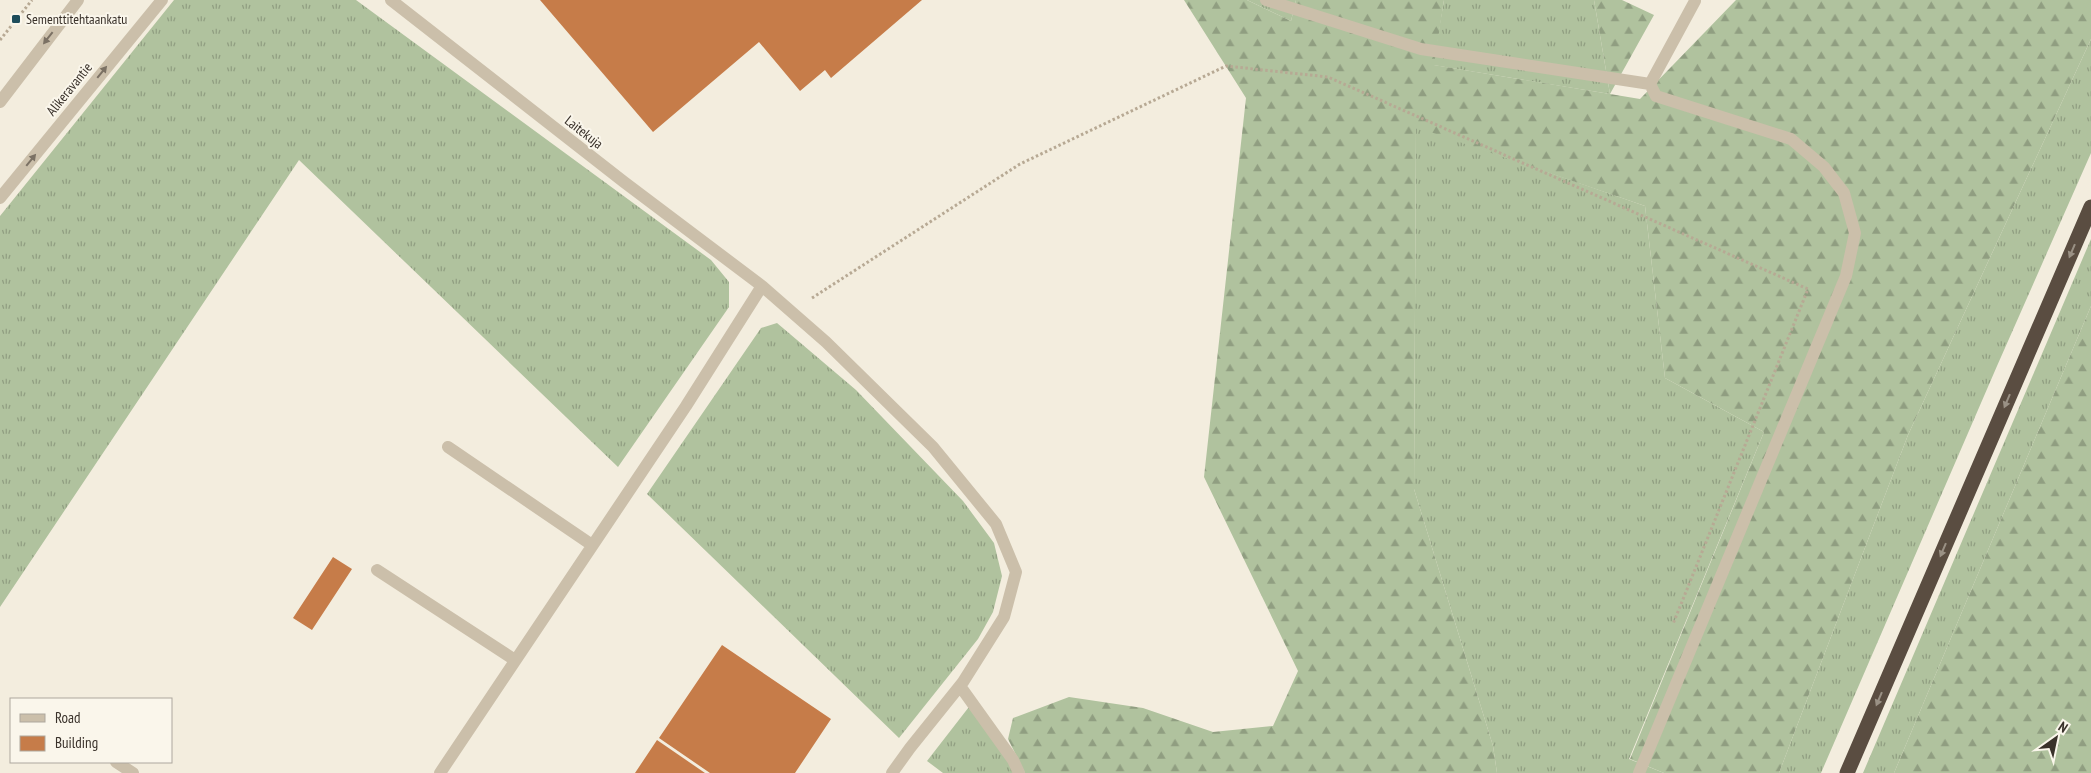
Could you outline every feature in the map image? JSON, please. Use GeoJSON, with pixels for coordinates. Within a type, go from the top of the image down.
{"type":"FeatureCollection","features":[{"type":"Feature","properties":{"kind":"highway"},"geometry":{"type":"LineString","coordinates":[[1847,773],[2091,207]]}},
{"type":"Feature","properties":{"kind":"street"},"geometry":{"type":"LineString","coordinates":[[0,102],[78,0]]}},
{"type":"Feature","properties":{"kind":"street","name":"Alikeravantie"},"geometry":{"type":"LineString","coordinates":[[0,198],[162,0]]}},
{"type":"Feature","properties":{"kind":"street","name":"Laitekuja"},"geometry":{"type":"LineString","coordinates":[[391,0],[608,170],[762,286],[791,311],[826,342],[933,447],[996,524],[1016,572],[1004,616],[960,686],[892,773]]}},
{"type":"Feature","properties":{"kind":"street"},"geometry":{"type":"LineString","coordinates":[[1266,0],[1421,50],[1650,84]]}},
{"type":"Feature","properties":{"kind":"street"},"geometry":{"type":"LineString","coordinates":[[1650,84],[1695,1]]}},
{"type":"Feature","properties":{"kind":"street"},"geometry":{"type":"LineString","coordinates":[[1640,773],[1846,276],[1855,234],[1844,193],[1824,167],[1792,139],[1656,96],[1650,84]]}},
{"type":"Feature","properties":{"kind":"street"},"geometry":{"type":"LineString","coordinates":[[440,773],[686,406],[762,286]]}},
{"type":"Feature","properties":{"kind":"street"},"geometry":{"type":"LineString","coordinates":[[448,447],[592,545]]}},
{"type":"Feature","properties":{"kind":"street"},"geometry":{"type":"LineString","coordinates":[[377,570],[515,660]]}},
{"type":"Feature","properties":{"kind":"street"},"geometry":{"type":"LineString","coordinates":[[960,686],[1013,760],[1019,773]]}},
{"type":"Feature","properties":{"kind":"street"},"geometry":{"type":"LineString","coordinates":[[118,763],[133,773]]}},
{"type":"Feature","properties":{"kind":"path"},"geometry":{"type":"LineString","coordinates":[[0,40],[32,0]]}},
{"type":"Feature","properties":{"kind":"path"},"geometry":{"type":"LineString","coordinates":[[791,311],[1020,164],[1226,66],[1328,77],[1808,289],[1672,627]]}},
{"type":"Feature","properties":{"kind":"green space"},"geometry":{"type":"Polygon","coordinates":[[[174,0],[356,0],[711,260],[729,282],[729,307],[618,467],[299,160],[0,607],[0,216],[174,0]]]}},
{"type":"Feature","properties":{"kind":"green space"},"geometry":{"type":"Polygon","coordinates":[[[1184,0],[1247,0],[1291,21],[1296,0],[1444,0],[1434,65],[1640,99],[1736,0],[2091,0],[2091,39],[1908,435],[1779,773],[1664,773],[1630,759],[1764,432],[1665,378],[1645,206],[1416,127],[1414,489],[1493,746],[1497,773],[1025,773],[1008,739],[1013,718],[1069,697],[1143,708],[1213,732],[1273,726],[1298,671],[1204,477],[1246,98],[1184,0]]]}},
{"type":"Feature","properties":{"kind":"green space"},"geometry":{"type":"Polygon","coordinates":[[[1247,0],[1296,0],[1291,21],[1247,0]]]}},
{"type":"Feature","properties":{"kind":"green space"},"geometry":{"type":"Polygon","coordinates":[[[1444,0],[1594,0],[1610,94],[1433,65],[1444,0]]]}},
{"type":"Feature","properties":{"kind":"green space"},"geometry":{"type":"Polygon","coordinates":[[[1594,0],[1622,0],[1654,15],[1610,94],[1594,0]]]}},
{"type":"Feature","properties":{"kind":"green space"},"geometry":{"type":"Polygon","coordinates":[[[2091,39],[2091,153],[1821,773],[1779,773],[1908,435],[2091,39]]]}},
{"type":"Feature","properties":{"kind":"green space"},"geometry":{"type":"Polygon","coordinates":[[[1416,126],[1645,206],[1665,378],[1764,432],[1629,759],[1664,773],[1497,773],[1493,746],[1414,489],[1416,126]]]}},
{"type":"Feature","properties":{"kind":"green space"},"geometry":{"type":"Polygon","coordinates":[[[2091,239],[2091,306],[1894,773],[1863,773],[2091,239]]]}},
{"type":"Feature","properties":{"kind":"green space"},"geometry":{"type":"Polygon","coordinates":[[[2091,306],[2091,773],[1894,773],[2091,306]]]}},
{"type":"Feature","properties":{"kind":"green space"},"geometry":{"type":"Polygon","coordinates":[[[777,323],[856,390],[963,501],[994,543],[1002,576],[993,612],[978,639],[899,738],[647,494],[761,328],[777,323]]]}},
{"type":"Feature","properties":{"kind":"green space"},"geometry":{"type":"Polygon","coordinates":[[[972,703],[1019,773],[943,773],[927,761],[972,703]]]}},
{"type":"Feature","properties":{"kind":"building"},"geometry":{"type":"Polygon","coordinates":[[[540,0],[922,0],[831,78],[825,70],[800,91],[759,42],[653,132],[540,0]]]}},
{"type":"Feature","properties":{"kind":"building"},"geometry":{"type":"Polygon","coordinates":[[[333,557],[352,569],[312,630],[293,618],[333,557]]]}},
{"type":"Feature","properties":{"kind":"building"},"geometry":{"type":"Polygon","coordinates":[[[722,645],[831,719],[795,773],[710,773],[659,738],[722,645]]]}},
{"type":"Feature","properties":{"kind":"building"},"geometry":{"type":"Polygon","coordinates":[[[657,740],[705,773],[635,773],[657,740]]]}},
{"type":"Feature","properties":{"kind":"place","name":"Sementtitehtaankatu"},"geometry":{"type":"Point","coordinates":[16,19]}}]}
